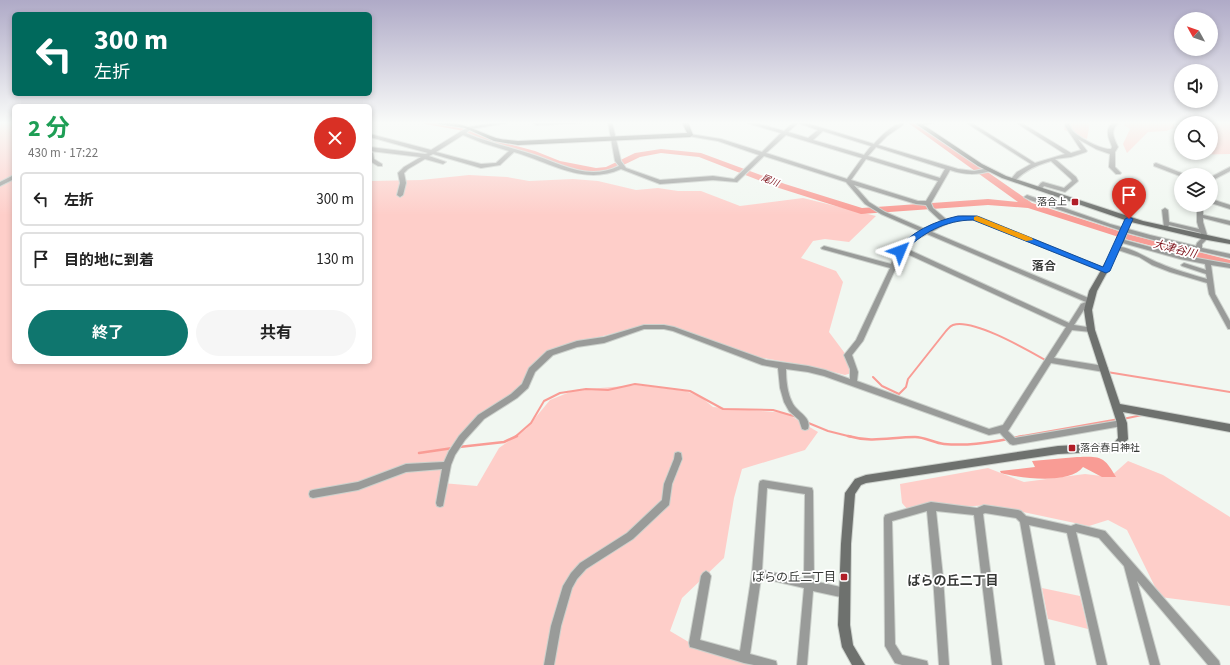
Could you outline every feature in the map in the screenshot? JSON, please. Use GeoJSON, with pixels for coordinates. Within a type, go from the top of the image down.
{"type":"FeatureCollection","features":[{"type":"Feature","properties":{"kind":"street"},"geometry":{"type":"LineString","coordinates":[[398,153],[426,156],[443,162]]}},
{"type":"Feature","properties":{"kind":"street"},"geometry":{"type":"LineString","coordinates":[[400,195],[403,183],[401,173],[406,168],[431,153]]}},
{"type":"Feature","properties":{"kind":"street"},"geometry":{"type":"LineString","coordinates":[[437,153],[484,167],[500,163],[510,153]]}},
{"type":"Feature","properties":{"kind":"street"},"geometry":{"type":"LineString","coordinates":[[521,153],[550,164],[589,173],[608,172],[620,164]]}},
{"type":"Feature","properties":{"kind":"street"},"geometry":{"type":"LineString","coordinates":[[617,153],[620,164],[644,177],[665,182],[712,178],[735,181],[763,154]]}},
{"type":"Feature","properties":{"kind":"street"},"geometry":{"type":"LineString","coordinates":[[760,153],[929,206],[945,221]]}},
{"type":"Feature","properties":{"kind":"street"},"geometry":{"type":"LineString","coordinates":[[853,153],[941,180]]}},
{"type":"Feature","properties":{"kind":"street"},"geometry":{"type":"LineString","coordinates":[[848,181],[869,153]]}},
{"type":"Feature","properties":{"kind":"street"},"geometry":{"type":"LineString","coordinates":[[899,153],[925,160],[948,169],[974,173],[987,170]]}},
{"type":"Feature","properties":{"kind":"street"},"geometry":{"type":"LineString","coordinates":[[962,153],[987,170],[1129,219],[1166,226],[1230,242]]}},
{"type":"Feature","properties":{"kind":"street"},"geometry":{"type":"LineString","coordinates":[[1016,153],[1035,165]]}},
{"type":"Feature","properties":{"kind":"street"},"geometry":{"type":"LineString","coordinates":[[1013,180],[1022,170],[1075,153]]}},
{"type":"Feature","properties":{"kind":"street"},"geometry":{"type":"LineString","coordinates":[[1112,153],[1113,155],[1112,167],[1118,173]]}},
{"type":"Feature","properties":{"kind":"street"},"geometry":{"type":"LineString","coordinates":[[372,160],[380,165]]}},
{"type":"Feature","properties":{"kind":"street"},"geometry":{"type":"LineString","coordinates":[[1039,189],[1043,184],[1065,190],[1075,182],[1074,178],[1053,160]]}},
{"type":"Feature","properties":{"kind":"street"},"geometry":{"type":"LineString","coordinates":[[1156,165],[1174,172]]}},
{"type":"Feature","properties":{"kind":"street"},"geometry":{"type":"LineString","coordinates":[[929,206],[941,180],[948,169]]}},
{"type":"Feature","properties":{"kind":"street"},"geometry":{"type":"LineString","coordinates":[[1218,175],[1230,169]]}},
{"type":"Feature","properties":{"kind":"street"},"geometry":{"type":"LineString","coordinates":[[1223,172],[1230,173]]}},
{"type":"Feature","properties":{"kind":"street"},"geometry":{"type":"LineString","coordinates":[[1,183],[12,179]]}},
{"type":"Feature","properties":{"kind":"street"},"geometry":{"type":"LineString","coordinates":[[848,181],[863,198],[883,213],[1089,303]]}},
{"type":"Feature","properties":{"kind":"street"},"geometry":{"type":"LineString","coordinates":[[1027,197],[1074,215],[1156,240],[1230,256]]}},
{"type":"Feature","properties":{"kind":"street"},"geometry":{"type":"LineString","coordinates":[[1218,203],[1230,207]]}},
{"type":"Feature","properties":{"kind":"street"},"geometry":{"type":"LineString","coordinates":[[1165,210],[1166,226]]}},
{"type":"Feature","properties":{"kind":"street"},"geometry":{"type":"LineString","coordinates":[[1199,249],[1199,244],[1204,235],[1200,222],[1200,212]]}},
{"type":"Feature","properties":{"kind":"street"},"geometry":{"type":"LineString","coordinates":[[1200,216],[1230,223]]}},
{"type":"Feature","properties":{"kind":"street"},"geometry":{"type":"LineString","coordinates":[[852,383],[855,374],[848,355],[859,340],[901,250],[911,240],[945,221],[958,218],[977,218],[1106,271]]}},
{"type":"Feature","properties":{"kind":"street"},"geometry":{"type":"LineString","coordinates":[[859,665],[848,647],[844,625],[846,544],[850,493],[858,482],[866,479],[1058,450],[1116,447],[1123,439],[1122,423],[1088,317],[1089,303],[1120,242],[1129,219]]}},
{"type":"Feature","properties":{"kind":"street"},"geometry":{"type":"LineString","coordinates":[[1120,242],[1141,256],[1160,266],[1211,282]]}},
{"type":"Feature","properties":{"kind":"street"},"geometry":{"type":"LineString","coordinates":[[1120,242],[1180,257],[1230,266]]}},
{"type":"Feature","properties":{"kind":"street"},"geometry":{"type":"LineString","coordinates":[[824,248],[893,267]]}},
{"type":"Feature","properties":{"kind":"street"},"geometry":{"type":"LineString","coordinates":[[901,250],[1070,326],[1091,330]]}},
{"type":"Feature","properties":{"kind":"street"},"geometry":{"type":"LineString","coordinates":[[1208,262],[1212,294],[1230,327]]}},
{"type":"Feature","properties":{"kind":"street"},"geometry":{"type":"LineString","coordinates":[[1184,265],[1209,273]]}},
{"type":"Feature","properties":{"kind":"street"},"geometry":{"type":"LineString","coordinates":[[440,503],[447,465],[452,453],[473,424],[481,417],[514,396],[525,386],[532,370],[539,362],[550,353],[558,350],[604,340],[644,327],[664,327],[687,333],[757,360],[808,369],[852,383],[989,432],[1006,428],[1083,306],[1089,303]]}},
{"type":"Feature","properties":{"kind":"street"},"geometry":{"type":"LineString","coordinates":[[1049,360],[1104,368]]}},
{"type":"Feature","properties":{"kind":"street"},"geometry":{"type":"LineString","coordinates":[[782,365],[785,395],[794,413],[803,418],[805,427]]}},
{"type":"Feature","properties":{"kind":"street"},"geometry":{"type":"LineString","coordinates":[[1117,407],[1230,428]]}},
{"type":"Feature","properties":{"kind":"street"},"geometry":{"type":"LineString","coordinates":[[1002,429],[1010,439],[1122,423]]}},
{"type":"Feature","properties":{"kind":"street"},"geometry":{"type":"LineString","coordinates":[[549,665],[556,626],[568,586],[583,566],[630,536],[666,502],[668,484],[678,459],[678,455]]}},
{"type":"Feature","properties":{"kind":"street"},"geometry":{"type":"LineString","coordinates":[[313,494],[358,486],[406,468],[447,465]]}},
{"type":"Feature","properties":{"kind":"street"},"geometry":{"type":"LineString","coordinates":[[744,658],[757,573],[763,484],[808,491],[809,586],[802,665]]}},
{"type":"Feature","properties":{"kind":"street"},"geometry":{"type":"LineString","coordinates":[[931,506],[944,665]]}},
{"type":"Feature","properties":{"kind":"street"},"geometry":{"type":"LineString","coordinates":[[923,665],[899,659],[890,646],[888,518],[931,506],[978,512],[984,509],[1018,514],[1024,520],[1071,530],[1076,528],[1102,534],[1215,665]]}},
{"type":"Feature","properties":{"kind":"street"},"geometry":{"type":"LineString","coordinates":[[978,512],[997,665]]}},
{"type":"Feature","properties":{"kind":"street"},"geometry":{"type":"LineString","coordinates":[[1024,520],[1050,665]]}},
{"type":"Feature","properties":{"kind":"street"},"geometry":{"type":"LineString","coordinates":[[1071,530],[1102,665]]}},
{"type":"Feature","properties":{"kind":"street"},"geometry":{"type":"LineString","coordinates":[[1128,564],[1155,665]]}},
{"type":"Feature","properties":{"kind":"street"},"geometry":{"type":"LineString","coordinates":[[757,573],[845,593]]}},
{"type":"Feature","properties":{"kind":"street"},"geometry":{"type":"LineString","coordinates":[[706,576],[694,643],[772,665]]}},
{"type":"Feature","properties":{"kind":"shaded area"},"geometry":{"type":"Polygon","coordinates":[[[0,153],[12,153],[12,364],[372,364],[372,181],[421,180],[469,175],[507,177],[529,181],[573,179],[598,181],[636,190],[658,188],[678,191],[701,191],[740,206],[803,198],[876,216],[849,242],[825,239],[813,241],[801,258],[836,271],[843,282],[829,332],[858,371],[845,375],[810,366],[763,358],[744,359],[723,348],[664,324],[622,331],[565,346],[537,359],[517,390],[465,432],[442,483],[477,486],[499,448],[526,429],[550,400],[575,390],[638,385],[686,391],[702,398],[713,407],[786,413],[818,432],[805,450],[742,469],[734,498],[724,558],[682,598],[670,631],[692,644],[761,665],[0,665],[0,153]]]}},
{"type":"Feature","properties":{"kind":"shaded area"},"geometry":{"type":"Polygon","coordinates":[[[1218,153],[1230,153],[1218,154],[1218,153]]]}},
{"type":"Feature","properties":{"kind":"shaded area"},"geometry":{"type":"Polygon","coordinates":[[[1077,457],[1097,457],[1105,461],[1116,477],[1102,477],[1083,467],[1076,473],[1067,476],[1044,479],[1020,477],[1001,473],[1000,471],[1035,467],[1032,461],[1077,457]]]}},
{"type":"Feature","properties":{"kind":"shaded area"},"geometry":{"type":"Polygon","coordinates":[[[1128,461],[1163,475],[1230,517],[1230,606],[1160,597],[1127,530],[1108,520],[1089,526],[990,505],[908,510],[902,503],[900,484],[988,468],[1024,482],[1085,474],[1110,477],[1128,461]]]}},
{"type":"Feature","properties":{"kind":"shaded area"},"geometry":{"type":"Polygon","coordinates":[[[1042,588],[1080,596],[1088,629],[1048,619],[1042,588]]]}},
{"type":"Feature","properties":{"kind":"waterway","name":"尾川"},"geometry":{"type":"LineString","coordinates":[[532,153],[558,163],[596,171],[608,169],[638,155],[649,153]]}},
{"type":"Feature","properties":{"kind":"waterway","name":"尾川"},"geometry":{"type":"LineString","coordinates":[[689,153],[701,155],[782,186],[861,211],[988,202],[1029,205]]}},
{"type":"Feature","properties":{"kind":"waterway","name":"大津谷川"},"geometry":{"type":"LineString","coordinates":[[955,153],[1029,205]]}},
{"type":"Feature","properties":{"kind":"waterway","name":"大津谷川"},"geometry":{"type":"LineString","coordinates":[[1029,205],[1128,237],[1230,263]]}},
{"type":"Feature","properties":{"kind":"waterway"},"geometry":{"type":"LineString","coordinates":[[873,377],[882,386],[899,394],[906,387],[908,379],[946,331],[953,325],[962,324],[974,326],[1001,337],[1047,361]]}},
{"type":"Feature","properties":{"kind":"waterway"},"geometry":{"type":"LineString","coordinates":[[1107,372],[1230,392]]}},
{"type":"Feature","properties":{"kind":"waterway"},"geometry":{"type":"LineString","coordinates":[[515,437],[531,423],[544,401],[560,393],[586,389],[608,390],[635,384],[690,391],[723,409],[773,410],[797,417]]}},
{"type":"Feature","properties":{"kind":"waterway"},"geometry":{"type":"LineString","coordinates":[[1123,419],[1142,415]]}},
{"type":"Feature","properties":{"kind":"waterway"},"geometry":{"type":"LineString","coordinates":[[1017,437],[1119,419]]}},
{"type":"Feature","properties":{"kind":"waterway"},"geometry":{"type":"LineString","coordinates":[[806,422],[828,431],[848,436]]}},
{"type":"Feature","properties":{"kind":"waterway"},"geometry":{"type":"LineString","coordinates":[[848,436],[865,439],[919,437],[952,445],[976,444],[1008,439]]}},
{"type":"Feature","properties":{"kind":"waterway"},"geometry":{"type":"LineString","coordinates":[[848,436],[852,437]]}},
{"type":"Feature","properties":{"kind":"waterway"},"geometry":{"type":"LineString","coordinates":[[1013,438],[1023,436]]}},
{"type":"Feature","properties":{"kind":"waterway"},"geometry":{"type":"LineString","coordinates":[[459,447],[504,442],[515,437]]}},
{"type":"Feature","properties":{"kind":"waterway"},"geometry":{"type":"LineString","coordinates":[[419,453],[453,448]]}},
{"type":"Feature","properties":{"kind":"slow traffic"},"geometry":{"type":"LineString","coordinates":[[977,218],[1029,240]]}},
{"type":"Feature","properties":{"kind":"place","name":"落合上"},"geometry":{"type":"Point","coordinates":[1075,202]}},
{"type":"Feature","properties":{"kind":"place","name":"落合春日神社"},"geometry":{"type":"Point","coordinates":[1072,448]}},
{"type":"Feature","properties":{"kind":"place","name":"ばらの丘二丁目"},"geometry":{"type":"Point","coordinates":[844,577]}},
{"type":"Feature","properties":{"kind":"district","name":"落合"},"geometry":{"type":"Point","coordinates":[1044,266]}},
{"type":"Feature","properties":{"kind":"district","name":"ばらの丘二丁目"},"geometry":{"type":"Point","coordinates":[953,581]}},
{"type":"Feature","properties":{"kind":"route"},"geometry":{"type":"LineString","coordinates":[[900,251],[907,242],[939,224],[945,221],[967,217],[977,218],[1106,271],[1121,241],[1129,219]]}}]}
